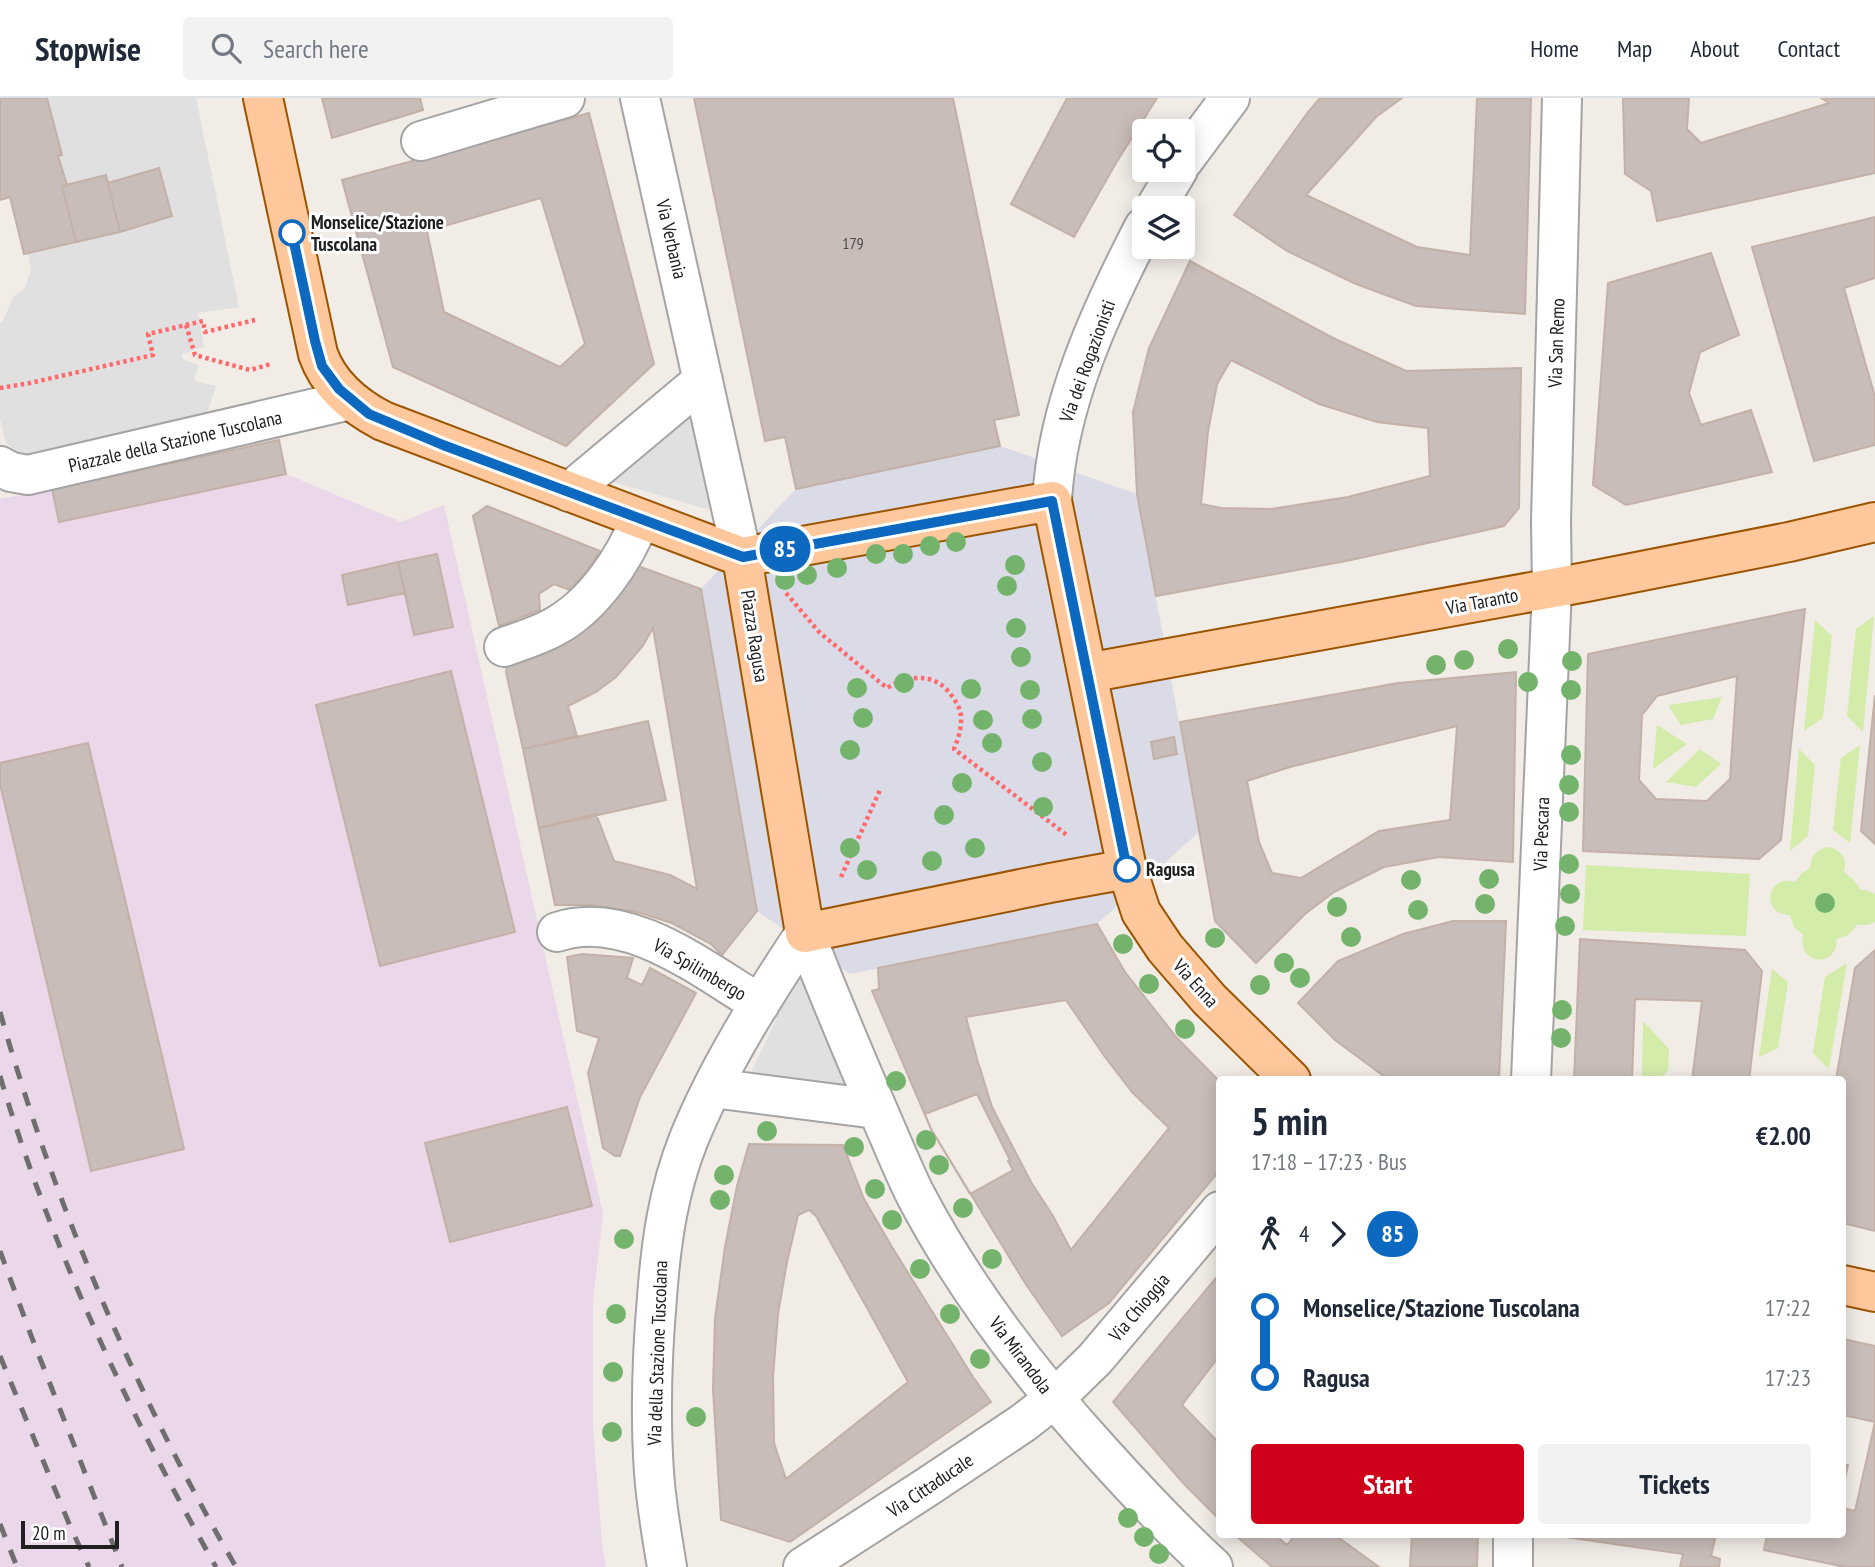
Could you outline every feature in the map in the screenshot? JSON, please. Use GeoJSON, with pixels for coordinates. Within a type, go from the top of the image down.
{"type":"FeatureCollection","features":[{"type":"Feature","properties":{"kind":"main road"},"geometry":{"type":"LineString","coordinates":[[263,98],[318,354],[325,372],[350,400],[369,414],[743,557],[1052,501],[1127,869],[805,933]]}},
{"type":"Feature","properties":{"kind":"main road","name":"Via Taranto"},"geometry":{"type":"LineString","coordinates":[[1087,673],[1552,588],[1776,545],[1875,522]]}},
{"type":"Feature","properties":{"kind":"main road","name":"Piazza Ragusa"},"geometry":{"type":"LineString","coordinates":[[743,557],[805,933]]}},
{"type":"Feature","properties":{"kind":"main road","name":"Via Enna"},"geometry":{"type":"LineString","coordinates":[[1127,869],[1141,912],[1165,948],[1209,999],[1287,1076]]}},
{"type":"Feature","properties":{"kind":"main road"},"geometry":{"type":"LineString","coordinates":[[1846,1286],[1875,1292]]}},
{"type":"Feature","properties":{"kind":"street"},"geometry":{"type":"LineString","coordinates":[[421,142],[565,98]]}},
{"type":"Feature","properties":{"kind":"street","name":"Via Verbania"},"geometry":{"type":"LineString","coordinates":[[640,98],[743,557]]}},
{"type":"Feature","properties":{"kind":"street"},"geometry":{"type":"LineString","coordinates":[[1195,145],[1230,98]]}},
{"type":"Feature","properties":{"kind":"street","name":"Via San Remo"},"geometry":{"type":"LineString","coordinates":[[1552,588],[1551,522],[1562,98]]}},
{"type":"Feature","properties":{"kind":"street","name":"Via dei Rogazionisti"},"geometry":{"type":"LineString","coordinates":[[1052,501],[1056,454],[1070,399],[1106,306],[1132,252]]}},
{"type":"Feature","properties":{"kind":"street"},"geometry":{"type":"LineString","coordinates":[[569,492],[703,380]]}},
{"type":"Feature","properties":{"kind":"street","name":"Piazzale della Stazione Tuscolana"},"geometry":{"type":"LineString","coordinates":[[0,466],[11,472],[29,475],[350,400]]}},
{"type":"Feature","properties":{"kind":"street"},"geometry":{"type":"LineString","coordinates":[[504,647],[554,627],[577,611],[596,592],[625,554],[640,519]]}},
{"type":"Feature","properties":{"kind":"street","name":"Via Pescara"},"geometry":{"type":"LineString","coordinates":[[1531,1076],[1552,588]]}},
{"type":"Feature","properties":{"kind":"street","name":"Via Spilimbergo"},"geometry":{"type":"LineString","coordinates":[[558,932],[591,926],[621,931],[649,940],[760,1004]]}},
{"type":"Feature","properties":{"kind":"street"},"geometry":{"type":"LineString","coordinates":[[805,933],[760,1004],[713,1088],[876,1109]]}},
{"type":"Feature","properties":{"kind":"street","name":"Piazza Ragusa"},"geometry":{"type":"LineString","coordinates":[[805,933],[876,1109]]}},
{"type":"Feature","properties":{"kind":"street","name":"Via della Stazione Tuscolana"},"geometry":{"type":"LineString","coordinates":[[667,1567],[654,1472],[652,1396],[654,1322],[661,1247],[666,1216],[687,1142],[713,1088]]}},
{"type":"Feature","properties":{"kind":"street","name":"Via Mirandola"},"geometry":{"type":"LineString","coordinates":[[876,1109],[935,1230],[994,1321],[1054,1399],[1159,1515],[1213,1567]]}},
{"type":"Feature","properties":{"kind":"street","name":"Via Chioggia"},"geometry":{"type":"LineString","coordinates":[[1054,1399],[1095,1359],[1216,1216]]}},
{"type":"Feature","properties":{"kind":"street","name":"Via Cittaducale"},"geometry":{"type":"LineString","coordinates":[[803,1567],[1023,1423],[1054,1399]]}},
{"type":"Feature","properties":{"kind":"street"},"geometry":{"type":"LineString","coordinates":[[1513,1538],[1513,1567]]}},
{"type":"Feature","properties":{"kind":"path"},"geometry":{"type":"LineString","coordinates":[[0,388],[153,355],[148,334],[203,321],[205,332],[255,320]]}},
{"type":"Feature","properties":{"kind":"path"},"geometry":{"type":"LineString","coordinates":[[186,325],[195,355],[230,367],[250,370],[271,364]]}},
{"type":"Feature","properties":{"kind":"path"},"geometry":{"type":"LineString","coordinates":[[786,593],[820,633],[887,688],[898,681],[913,677],[930,679],[943,686],[955,699],[961,715],[960,732],[954,749],[1068,835]]}},
{"type":"Feature","properties":{"kind":"path"},"geometry":{"type":"LineString","coordinates":[[841,877],[880,790]]}},
{"type":"Feature","properties":{"kind":"shaded area"},"geometry":{"type":"Polygon","coordinates":[[[47,98],[196,98],[239,307],[198,313],[204,347],[182,354],[182,359],[199,365],[194,381],[216,386],[204,424],[27,458],[6,443],[0,419],[0,324],[13,297],[25,288],[31,271],[28,254],[120,232],[172,216],[108,183],[106,176],[67,185],[58,156],[62,154],[47,98]]]}},
{"type":"Feature","properties":{"kind":"shaded area"},"geometry":{"type":"Polygon","coordinates":[[[690,406],[713,511],[603,479],[690,406]]]}},
{"type":"Feature","properties":{"kind":"shaded area"},"geometry":{"type":"Polygon","coordinates":[[[1000,446],[1137,494],[1199,832],[1097,924],[850,974],[757,911],[701,589],[796,489],[1000,446]]]}},
{"type":"Feature","properties":{"kind":"shaded area"},"geometry":{"type":"Polygon","coordinates":[[[286,474],[401,522],[444,505],[603,1214],[593,1302],[593,1428],[606,1567],[0,1567],[0,499],[52,489],[60,522],[286,474]],[[437,554],[342,575],[349,605],[405,593],[437,554]],[[451,671],[316,705],[380,965],[515,932],[451,671]],[[567,1108],[425,1143],[449,1242],[592,1206],[567,1108]]]}},
{"type":"Feature","properties":{"kind":"shaded area"},"geometry":{"type":"Polygon","coordinates":[[[803,962],[859,1094],[747,1081],[803,962]]]}},
{"type":"Feature","properties":{"kind":"green space"},"geometry":{"type":"Polygon","coordinates":[[[1874,616],[1863,732],[1847,716],[1856,629],[1874,616]]]}},
{"type":"Feature","properties":{"kind":"green space"},"geometry":{"type":"Polygon","coordinates":[[[1815,620],[1832,636],[1823,718],[1804,731],[1815,620]]]}},
{"type":"Feature","properties":{"kind":"green space"},"geometry":{"type":"Polygon","coordinates":[[[1722,697],[1713,719],[1681,725],[1668,705],[1722,697]]]}},
{"type":"Feature","properties":{"kind":"green space"},"geometry":{"type":"Polygon","coordinates":[[[1657,725],[1687,744],[1653,769],[1657,725]]]}},
{"type":"Feature","properties":{"kind":"green space"},"geometry":{"type":"Polygon","coordinates":[[[1860,745],[1850,843],[1833,830],[1841,758],[1860,745]]]}},
{"type":"Feature","properties":{"kind":"green space"},"geometry":{"type":"Polygon","coordinates":[[[1700,749],[1721,764],[1696,787],[1666,782],[1700,749]]]}},
{"type":"Feature","properties":{"kind":"green space"},"geometry":{"type":"Polygon","coordinates":[[[1799,749],[1815,765],[1808,836],[1790,851],[1799,749]]]}},
{"type":"Feature","properties":{"kind":"green space"},"geometry":{"type":"Polygon","coordinates":[[[1830,847],[1843,856],[1844,872],[1861,890],[1875,894],[1875,922],[1857,925],[1848,935],[1837,939],[1831,955],[1818,960],[1806,952],[1803,935],[1794,927],[1790,915],[1774,909],[1770,895],[1778,883],[1795,882],[1810,868],[1815,853],[1830,847]]]}},
{"type":"Feature","properties":{"kind":"green space"},"geometry":{"type":"Polygon","coordinates":[[[1586,865],[1750,874],[1746,936],[1583,930],[1586,865]]]}},
{"type":"Feature","properties":{"kind":"green space"},"geometry":{"type":"Polygon","coordinates":[[[1847,963],[1829,1069],[1813,1053],[1825,977],[1847,963]]]}},
{"type":"Feature","properties":{"kind":"green space"},"geometry":{"type":"Polygon","coordinates":[[[1772,969],[1788,982],[1778,1048],[1759,1057],[1772,969]]]}},
{"type":"Feature","properties":{"kind":"green space"},"geometry":{"type":"Polygon","coordinates":[[[1643,1021],[1669,1049],[1668,1070],[1663,1076],[1642,1076],[1643,1021]]]}},
{"type":"Feature","properties":{"kind":"building"},"geometry":{"type":"Polygon","coordinates":[[[0,98],[47,98],[62,155],[58,156],[67,185],[62,186],[76,242],[24,254],[10,197],[0,200],[0,98]]]}},
{"type":"Feature","properties":{"kind":"building"},"geometry":{"type":"Polygon","coordinates":[[[322,98],[420,98],[423,110],[332,138],[322,98]]]}},
{"type":"Feature","properties":{"kind":"building"},"geometry":{"type":"Polygon","coordinates":[[[694,98],[953,98],[1019,415],[994,420],[1000,446],[796,489],[785,437],[765,441],[694,98]]]}},
{"type":"Feature","properties":{"kind":"building"},"geometry":{"type":"Polygon","coordinates":[[[1067,98],[1157,98],[1144,119],[1132,119],[1132,138],[1074,237],[1011,204],[1067,98]]]}},
{"type":"Feature","properties":{"kind":"building"},"geometry":{"type":"Polygon","coordinates":[[[1320,98],[1402,98],[1376,117],[1306,195],[1417,247],[1470,255],[1477,98],[1531,98],[1525,314],[1416,306],[1356,284],[1287,251],[1234,215],[1320,98]]]}},
{"type":"Feature","properties":{"kind":"building"},"geometry":{"type":"Polygon","coordinates":[[[1623,98],[1689,98],[1687,129],[1701,143],[1829,103],[1821,98],[1875,98],[1875,173],[1657,221],[1651,191],[1625,174],[1623,98]]]}},
{"type":"Feature","properties":{"kind":"building"},"geometry":{"type":"Polygon","coordinates":[[[589,113],[654,364],[566,446],[393,367],[342,180],[589,113]],[[541,198],[427,231],[444,312],[560,367],[585,344],[541,198]]]}},
{"type":"Feature","properties":{"kind":"building"},"geometry":{"type":"Polygon","coordinates":[[[159,168],[172,216],[120,232],[108,183],[159,168]]]}},
{"type":"Feature","properties":{"kind":"building"},"geometry":{"type":"Polygon","coordinates":[[[106,175],[120,232],[76,242],[62,186],[106,175]]]}},
{"type":"Feature","properties":{"kind":"building"},"geometry":{"type":"Polygon","coordinates":[[[1875,217],[1875,278],[1844,288],[1875,397],[1875,445],[1814,461],[1752,247],[1875,217]]]}},
{"type":"Feature","properties":{"kind":"building"},"geometry":{"type":"Polygon","coordinates":[[[1711,253],[1739,335],[1700,352],[1689,393],[1701,425],[1751,410],[1772,472],[1626,505],[1593,485],[1608,283],[1711,253]]]}},
{"type":"Feature","properties":{"kind":"building"},"geometry":{"type":"Polygon","coordinates":[[[1190,261],[1333,338],[1406,371],[1521,368],[1519,508],[1504,526],[1351,560],[1156,596],[1137,494],[1133,412],[1149,348],[1190,261]],[[1231,360],[1217,384],[1208,432],[1201,504],[1221,508],[1271,509],[1348,497],[1430,476],[1428,428],[1377,422],[1319,404],[1231,360]]]}},
{"type":"Feature","properties":{"kind":"building"},"geometry":{"type":"Polygon","coordinates":[[[279,440],[286,474],[59,522],[52,489],[279,440]]]}},
{"type":"Feature","properties":{"kind":"building"},"geometry":{"type":"Polygon","coordinates":[[[487,506],[600,551],[570,590],[554,584],[539,594],[540,610],[499,626],[473,516],[487,506]]]}},
{"type":"Feature","properties":{"kind":"building"},"geometry":{"type":"Polygon","coordinates":[[[437,554],[453,627],[414,635],[398,562],[437,554]]]}},
{"type":"Feature","properties":{"kind":"building"},"geometry":{"type":"Polygon","coordinates":[[[398,562],[405,593],[348,605],[342,575],[398,562]]]}},
{"type":"Feature","properties":{"kind":"building"},"geometry":{"type":"Polygon","coordinates":[[[635,565],[701,589],[757,911],[722,955],[711,944],[672,923],[637,912],[591,905],[555,905],[539,828],[596,814],[614,861],[670,875],[697,889],[653,628],[642,647],[616,677],[596,692],[568,706],[577,736],[523,749],[506,672],[507,662],[591,621],[621,593],[635,565]]]}},
{"type":"Feature","properties":{"kind":"building"},"geometry":{"type":"Polygon","coordinates":[[[1805,609],[1781,840],[1759,859],[1583,851],[1588,654],[1805,609]],[[1737,676],[1657,696],[1642,715],[1639,780],[1656,799],[1707,801],[1730,779],[1737,676]]]}},
{"type":"Feature","properties":{"kind":"building"},"geometry":{"type":"Polygon","coordinates":[[[451,671],[515,932],[380,966],[316,705],[451,671]]]}},
{"type":"Feature","properties":{"kind":"building"},"geometry":{"type":"Polygon","coordinates":[[[1516,672],[1513,862],[1439,857],[1384,867],[1334,892],[1305,914],[1256,963],[1215,921],[1180,722],[1398,683],[1516,672]],[[1457,726],[1290,767],[1247,781],[1259,842],[1272,873],[1301,878],[1379,831],[1450,820],[1457,726]]]}},
{"type":"Feature","properties":{"kind":"building"},"geometry":{"type":"Polygon","coordinates":[[[1875,695],[1875,844],[1861,831],[1875,695]]]}},
{"type":"Feature","properties":{"kind":"building"},"geometry":{"type":"Polygon","coordinates":[[[648,721],[666,800],[539,828],[523,749],[648,721]]]}},
{"type":"Feature","properties":{"kind":"building"},"geometry":{"type":"Polygon","coordinates":[[[1174,737],[1177,754],[1154,759],[1151,742],[1174,737]]]}},
{"type":"Feature","properties":{"kind":"building"},"geometry":{"type":"Polygon","coordinates":[[[88,743],[184,1149],[91,1171],[0,784],[0,763],[88,743]]]}},
{"type":"Feature","properties":{"kind":"building"},"geometry":{"type":"Polygon","coordinates":[[[1453,921],[1506,921],[1499,1076],[1384,1076],[1335,1040],[1298,1003],[1338,961],[1403,934],[1453,921]]]}},
{"type":"Feature","properties":{"kind":"building"},"geometry":{"type":"Polygon","coordinates":[[[1097,924],[1125,972],[1177,1038],[1216,1078],[1216,1175],[1109,1303],[1062,1336],[1025,1283],[931,1129],[872,991],[879,989],[878,968],[1097,924]],[[1066,1000],[966,1017],[992,1107],[1031,1182],[1071,1250],[1169,1128],[1132,1092],[1066,1000]]]}},
{"type":"Feature","properties":{"kind":"building"},"geometry":{"type":"Polygon","coordinates":[[[1580,939],[1745,950],[1762,971],[1749,1076],[1693,1076],[1702,1001],[1635,999],[1632,1076],[1574,1076],[1580,939]]]}},
{"type":"Feature","properties":{"kind":"building"},"geometry":{"type":"Polygon","coordinates":[[[1875,950],[1875,1231],[1846,1224],[1846,1076],[1837,1076],[1855,968],[1875,950]]]}},
{"type":"Feature","properties":{"kind":"building"},"geometry":{"type":"Polygon","coordinates":[[[582,954],[633,958],[627,978],[642,985],[650,968],[696,993],[640,1097],[620,1156],[615,1156],[603,1148],[588,1073],[599,1038],[577,1031],[567,957],[582,954]]]}},
{"type":"Feature","properties":{"kind":"building"},"geometry":{"type":"Polygon","coordinates":[[[977,1094],[1013,1170],[970,1194],[931,1129],[925,1114],[977,1094]]]}},
{"type":"Feature","properties":{"kind":"building"},"geometry":{"type":"Polygon","coordinates":[[[567,1107],[592,1206],[450,1242],[425,1143],[567,1107]]]}},
{"type":"Feature","properties":{"kind":"building"},"geometry":{"type":"Polygon","coordinates":[[[749,1144],[843,1145],[864,1199],[991,1402],[790,1542],[721,1520],[713,1389],[715,1318],[737,1186],[749,1144]],[[809,1210],[798,1215],[778,1314],[773,1377],[774,1443],[786,1479],[908,1382],[816,1216],[809,1210]]]}},
{"type":"Feature","properties":{"kind":"building"},"geometry":{"type":"Polygon","coordinates":[[[1216,1278],[1216,1360],[1182,1405],[1216,1440],[1216,1516],[1184,1484],[1113,1402],[1216,1278]]]}},
{"type":"Feature","properties":{"kind":"building"},"geometry":{"type":"Polygon","coordinates":[[[1846,1340],[1875,1346],[1875,1422],[1846,1416],[1846,1340]]]}},
{"type":"Feature","properties":{"kind":"building"},"geometry":{"type":"Polygon","coordinates":[[[1875,1422],[1875,1567],[1845,1567],[1764,1550],[1766,1538],[1846,1538],[1846,1509],[1855,1511],[1875,1422]]]}},
{"type":"Feature","properties":{"kind":"building"},"geometry":{"type":"Polygon","coordinates":[[[1238,1538],[1279,1538],[1287,1545],[1293,1538],[1339,1538],[1379,1567],[1272,1567],[1238,1538]]]}},
{"type":"Feature","properties":{"kind":"building"},"geometry":{"type":"Polygon","coordinates":[[[1412,1538],[1478,1538],[1477,1567],[1410,1567],[1412,1538]]]}},
{"type":"Feature","properties":{"kind":"building"},"geometry":{"type":"Polygon","coordinates":[[[1573,1538],[1715,1538],[1711,1556],[1720,1559],[1719,1567],[1680,1567],[1683,1554],[1573,1538]]]}},
{"type":"Feature","properties":{"kind":"railway"},"geometry":{"type":"LineString","coordinates":[[0,1012],[46,1156],[101,1297],[164,1434],[236,1567]]}},
{"type":"Feature","properties":{"kind":"railway"},"geometry":{"type":"LineString","coordinates":[[0,1076],[43,1203],[94,1328],[153,1450],[216,1567]]}},
{"type":"Feature","properties":{"kind":"railway"},"geometry":{"type":"LineString","coordinates":[[0,1251],[122,1567]]}},
{"type":"Feature","properties":{"kind":"railway"},"geometry":{"type":"LineString","coordinates":[[0,1356],[89,1567]]}},
{"type":"Feature","properties":{"kind":"railway"},"geometry":{"type":"LineString","coordinates":[[0,1524],[17,1567]]}},
{"type":"Feature","properties":{"kind":"bus line","name":"85"},"geometry":{"type":"LineString","coordinates":[[292,233],[322,366],[339,389],[369,414],[443,445],[743,557],[1052,501],[1127,869]]}},
{"type":"Feature","properties":{"kind":"place","name":"Monselice/Stazione Tuscolana"},"geometry":{"type":"Point","coordinates":[292,233]}},
{"type":"Feature","properties":{"kind":"place","name":"Ragusa"},"geometry":{"type":"Point","coordinates":[1127,869]}}]}
